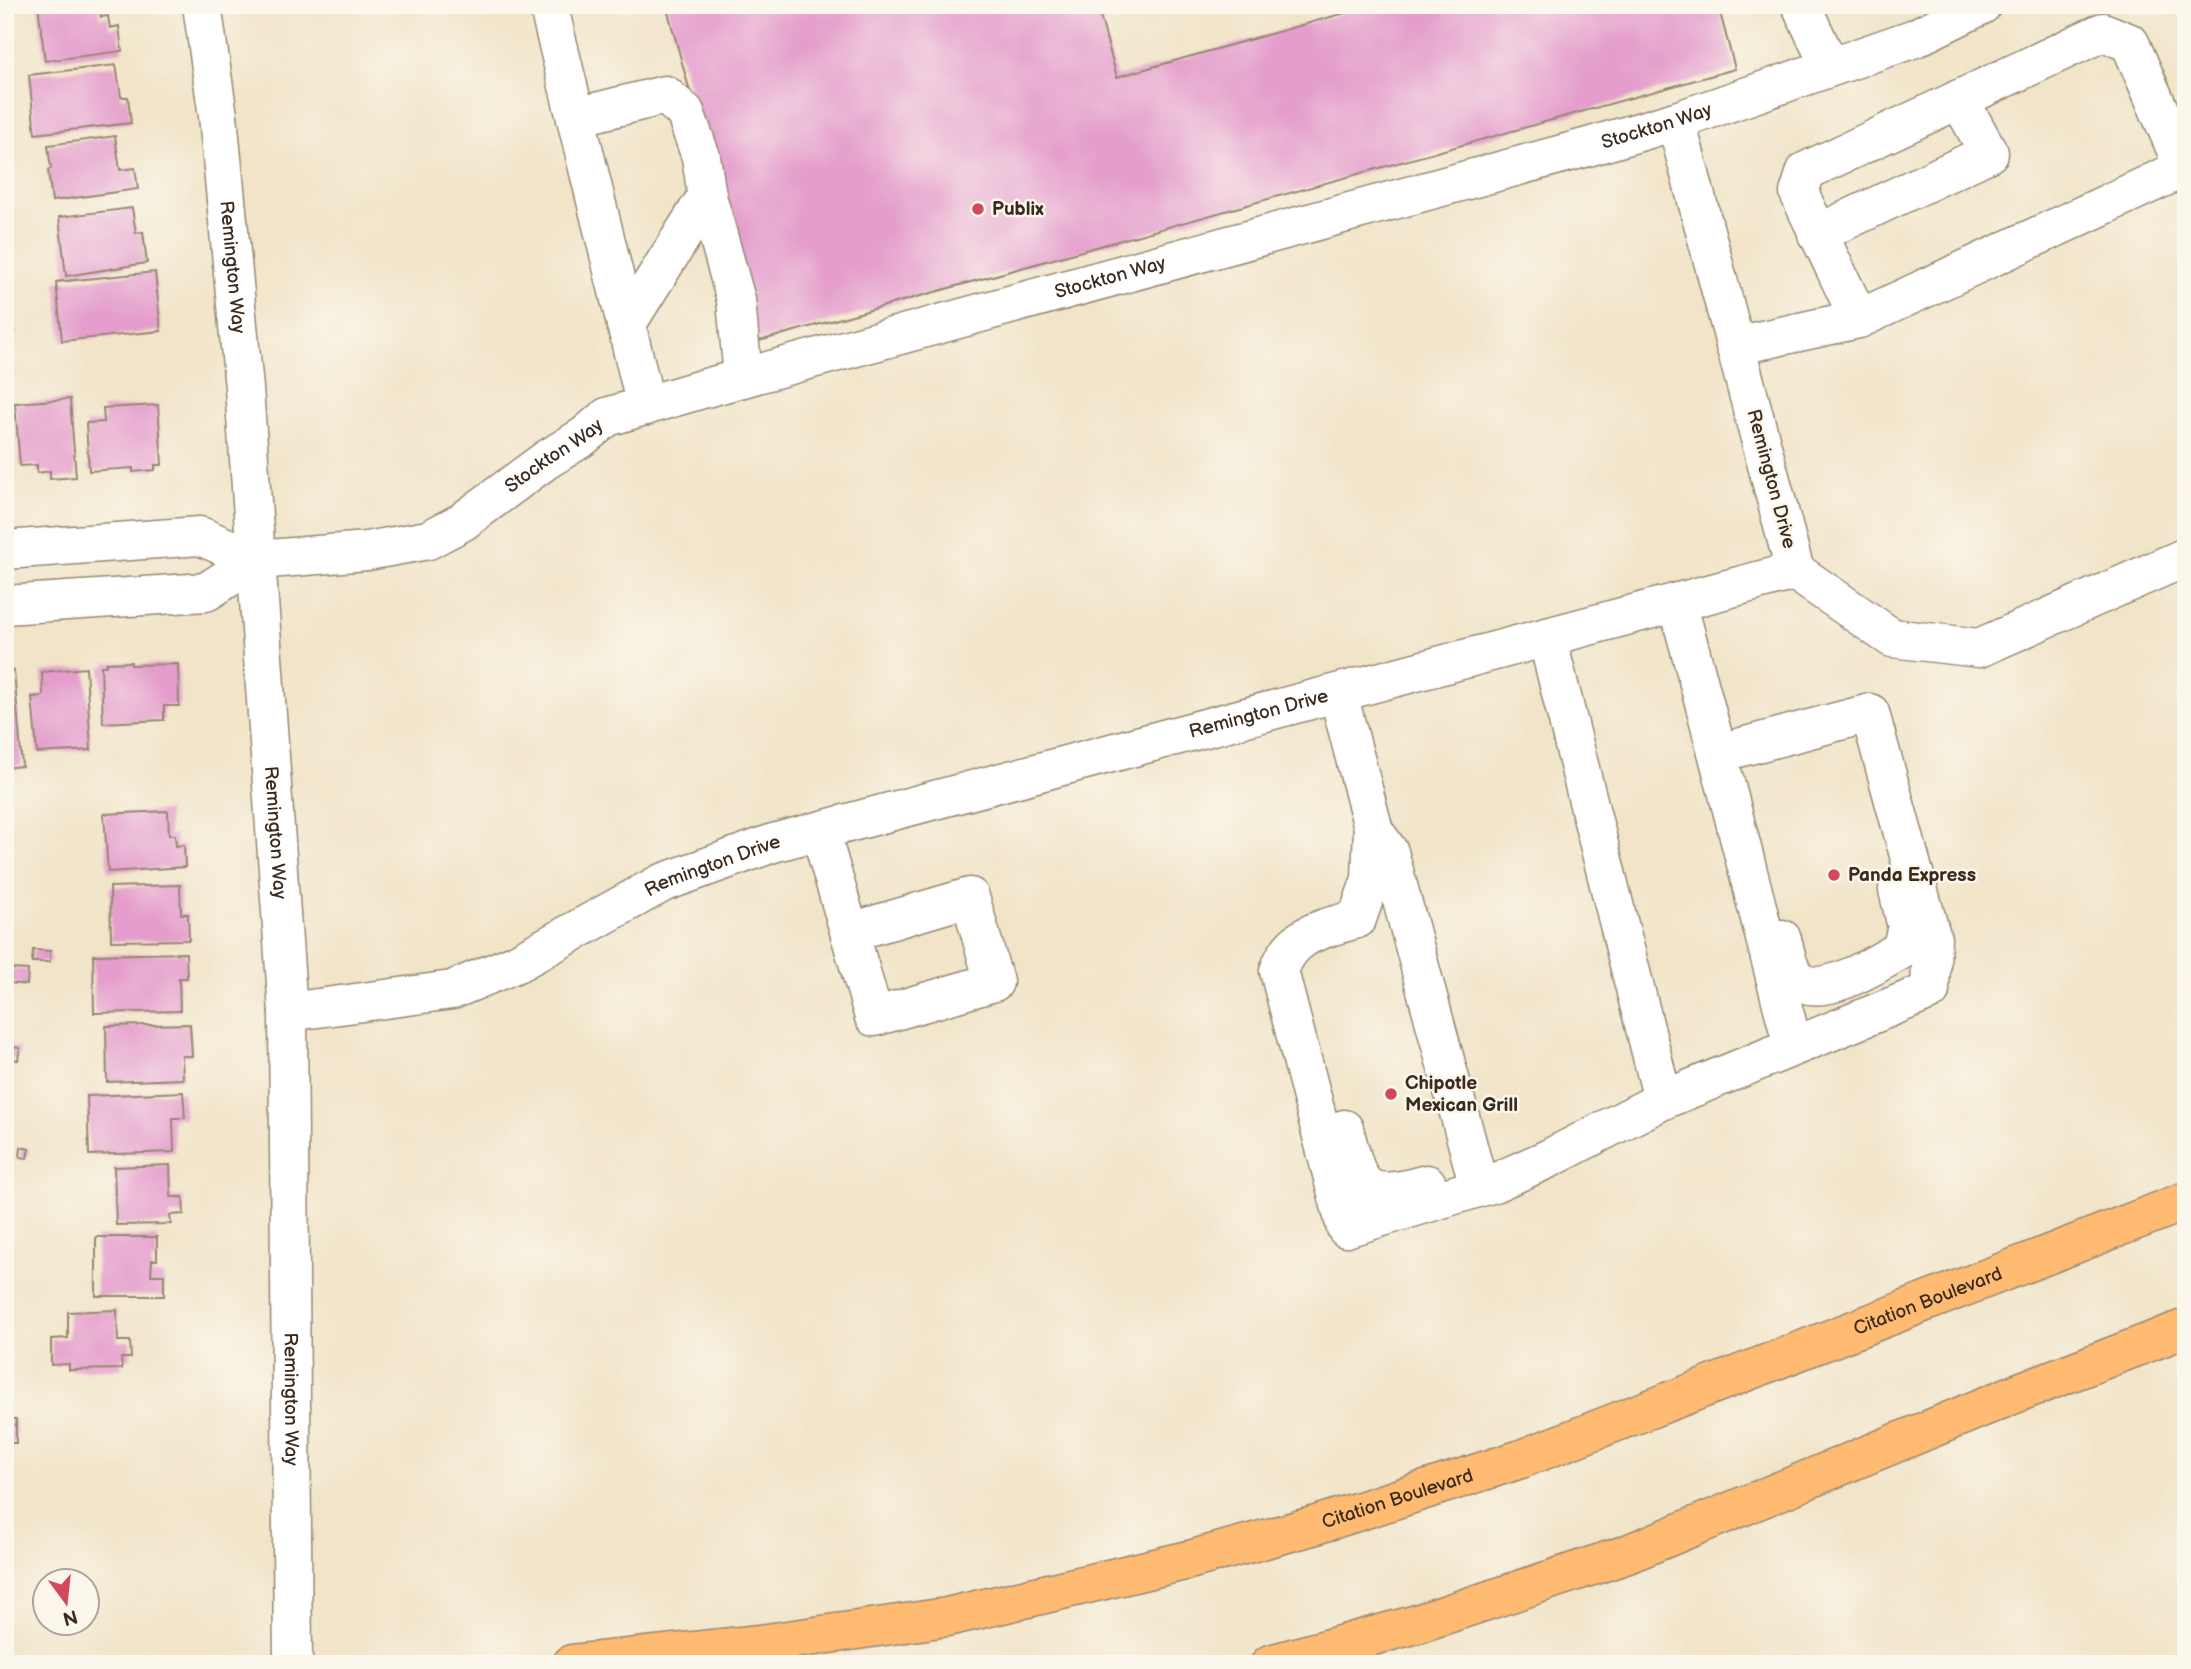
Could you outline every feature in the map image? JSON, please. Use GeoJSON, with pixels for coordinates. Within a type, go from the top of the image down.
{"type":"FeatureCollection","features":[{"type":"Feature","properties":{"kind":"main road","name":"Citation Boulevard"},"geometry":{"type":"LineString","coordinates":[[572,1664],[760,1644],[947,1617],[1189,1560],[1316,1525],[1521,1459],[2186,1201]]}},
{"type":"Feature","properties":{"kind":"main road"},"geometry":{"type":"LineString","coordinates":[[1270,1664],[1417,1624],[1625,1555],[2022,1391],[2186,1328]]}},
{"type":"Feature","properties":{"kind":"street","name":"Remington Way"},"geometry":{"type":"LineString","coordinates":[[202,5],[218,116],[244,388],[288,1012],[293,1664]]}},
{"type":"Feature","properties":{"kind":"street"},"geometry":{"type":"LineString","coordinates":[[553,5],[550,12],[646,406]]}},
{"type":"Feature","properties":{"kind":"street"},"geometry":{"type":"LineString","coordinates":[[1801,5],[1830,67]]}},
{"type":"Feature","properties":{"kind":"street","name":"Stockton Way"},"geometry":{"type":"LineString","coordinates":[[5,605],[206,592],[256,561],[367,551],[428,540],[463,522],[607,417],[1676,121],[1915,38],[1961,9]]}},
{"type":"Feature","properties":{"kind":"street"},"geometry":{"type":"LineString","coordinates":[[1735,346],[1859,319],[2184,168],[2130,43],[2102,32],[1806,171],[1799,194],[1859,319]]}},
{"type":"Feature","properties":{"kind":"street"},"geometry":{"type":"LineString","coordinates":[[576,117],[665,95],[685,112],[701,157],[707,196],[737,300],[743,378]]}},
{"type":"Feature","properties":{"kind":"street"},"geometry":{"type":"LineString","coordinates":[[1817,234],[1989,153],[1959,99]]}},
{"type":"Feature","properties":{"kind":"street","name":"Remington Drive"},"geometry":{"type":"LineString","coordinates":[[288,1012],[452,990],[517,963],[662,883],[773,843],[1795,571],[1676,121]]}},
{"type":"Feature","properties":{"kind":"street"},"geometry":{"type":"LineString","coordinates":[[626,325],[707,196]]}},
{"type":"Feature","properties":{"kind":"street","name":"Stockton Way"},"geometry":{"type":"LineString","coordinates":[[5,550],[200,536],[256,561]]}},
{"type":"Feature","properties":{"kind":"street"},"geometry":{"type":"LineString","coordinates":[[1795,571],[1892,638],[1979,649],[2186,557]]}},
{"type":"Feature","properties":{"kind":"street"},"geometry":{"type":"LineString","coordinates":[[1677,602],[1719,753],[1746,869],[1793,1046]]}},
{"type":"Feature","properties":{"kind":"street"},"geometry":{"type":"LineString","coordinates":[[1547,637],[1663,1100]]}},
{"type":"Feature","properties":{"kind":"street"},"geometry":{"type":"LineString","coordinates":[[1338,692],[1373,827],[1371,879],[1357,919]]}},
{"type":"Feature","properties":{"kind":"street"},"geometry":{"type":"LineString","coordinates":[[1420,970],[1400,941],[1357,919],[1317,931],[1295,942],[1284,955],[1279,971],[1346,1228],[1479,1187],[1550,1158],[1663,1100],[1930,991],[1933,939],[1886,807],[1870,713],[1719,753]]}},
{"type":"Feature","properties":{"kind":"street"},"geometry":{"type":"LineString","coordinates":[[1373,827],[1389,852],[1479,1187]]}},
{"type":"Feature","properties":{"kind":"street"},"geometry":{"type":"LineString","coordinates":[[820,831],[851,932]]}},
{"type":"Feature","properties":{"kind":"street"},"geometry":{"type":"LineString","coordinates":[[1746,869],[1768,886],[1788,961],[1796,978],[1808,986],[1831,984],[1901,950],[1908,927],[1891,862]]}},
{"type":"Feature","properties":{"kind":"street"},"geometry":{"type":"LineString","coordinates":[[1413,1014],[1409,998],[1420,970]]}},
{"type":"Feature","properties":{"kind":"street"},"geometry":{"type":"LineString","coordinates":[[1293,1027],[1321,1042],[1355,1170],[1364,1184],[1377,1192],[1398,1192],[1430,1183],[1447,1168],[1449,1148],[1446,1134]]}},
{"type":"Feature","properties":{"kind":"building"},"geometry":{"type":"Polygon","coordinates":[[[38,5],[99,5],[101,17],[108,16],[110,28],[119,26],[122,51],[45,61],[38,5]]]}},
{"type":"Feature","properties":{"kind":"building","name":"Publix"},"geometry":{"type":"Polygon","coordinates":[[[666,5],[1097,5],[1117,77],[1373,5],[1718,5],[1735,69],[759,341],[666,5]]]}},
{"type":"Feature","properties":{"kind":"building"},"geometry":{"type":"Polygon","coordinates":[[[116,65],[121,97],[128,97],[131,123],[35,134],[29,75],[116,65]]]}},
{"type":"Feature","properties":{"kind":"building"},"geometry":{"type":"Polygon","coordinates":[[[115,136],[120,170],[135,168],[138,189],[52,201],[48,145],[115,136]]]}},
{"type":"Feature","properties":{"kind":"building"},"geometry":{"type":"Polygon","coordinates":[[[132,208],[136,233],[143,232],[147,263],[66,276],[59,217],[132,208]]]}},
{"type":"Feature","properties":{"kind":"building"},"geometry":{"type":"Polygon","coordinates":[[[155,272],[161,331],[62,341],[56,282],[155,272]]]}},
{"type":"Feature","properties":{"kind":"building"},"geometry":{"type":"Polygon","coordinates":[[[12,318],[14,332],[5,333],[5,319],[12,318]]]}},
{"type":"Feature","properties":{"kind":"building"},"geometry":{"type":"Polygon","coordinates":[[[70,399],[76,477],[50,479],[50,471],[37,473],[37,465],[20,466],[15,403],[70,399]]]}},
{"type":"Feature","properties":{"kind":"building"},"geometry":{"type":"Polygon","coordinates":[[[158,405],[162,465],[155,465],[155,470],[133,472],[133,468],[89,471],[86,423],[104,422],[103,408],[158,405]]]}},
{"type":"Feature","properties":{"kind":"building"},"geometry":{"type":"Polygon","coordinates":[[[131,662],[131,665],[178,664],[179,706],[164,706],[164,720],[103,723],[101,666],[106,666],[106,663],[131,662]]]}},
{"type":"Feature","properties":{"kind":"building"},"geometry":{"type":"Polygon","coordinates":[[[86,668],[91,750],[37,753],[32,697],[43,696],[42,672],[86,668]]]}},
{"type":"Feature","properties":{"kind":"building"},"geometry":{"type":"Polygon","coordinates":[[[14,670],[22,766],[5,768],[5,671],[14,670]]]}},
{"type":"Feature","properties":{"kind":"building"},"geometry":{"type":"Polygon","coordinates":[[[168,811],[169,835],[175,835],[176,846],[184,845],[185,867],[108,872],[104,814],[168,811]]]}},
{"type":"Feature","properties":{"kind":"building"},"geometry":{"type":"Polygon","coordinates":[[[180,885],[181,914],[188,914],[189,940],[111,941],[110,887],[180,885]]]}},
{"type":"Feature","properties":{"kind":"building"},"geometry":{"type":"Polygon","coordinates":[[[33,950],[50,951],[50,962],[32,962],[33,950]]]}},
{"type":"Feature","properties":{"kind":"building"},"geometry":{"type":"Polygon","coordinates":[[[186,953],[187,978],[179,978],[180,1011],[94,1013],[93,955],[186,953]]]}},
{"type":"Feature","properties":{"kind":"building"},"geometry":{"type":"Polygon","coordinates":[[[11,969],[28,970],[27,985],[10,983],[11,969]]]}},
{"type":"Feature","properties":{"kind":"building"},"geometry":{"type":"Polygon","coordinates":[[[190,1024],[192,1056],[182,1056],[183,1079],[107,1082],[106,1026],[190,1024]]]}},
{"type":"Feature","properties":{"kind":"building"},"geometry":{"type":"Polygon","coordinates":[[[5,1046],[20,1048],[18,1060],[5,1058],[5,1046]]]}},
{"type":"Feature","properties":{"kind":"building"},"geometry":{"type":"Polygon","coordinates":[[[183,1092],[185,1118],[173,1118],[174,1152],[89,1155],[87,1096],[183,1092]]]}},
{"type":"Feature","properties":{"kind":"building"},"geometry":{"type":"Polygon","coordinates":[[[21,1147],[29,1149],[27,1158],[20,1157],[21,1147]]]}},
{"type":"Feature","properties":{"kind":"building"},"geometry":{"type":"Polygon","coordinates":[[[170,1165],[171,1197],[183,1197],[184,1214],[170,1215],[171,1224],[116,1225],[114,1167],[170,1165]]]}},
{"type":"Feature","properties":{"kind":"building"},"geometry":{"type":"Polygon","coordinates":[[[96,1237],[157,1237],[157,1260],[152,1260],[151,1275],[164,1275],[164,1296],[96,1296],[96,1237]]]}},
{"type":"Feature","properties":{"kind":"building"},"geometry":{"type":"Polygon","coordinates":[[[117,1310],[118,1341],[130,1341],[131,1358],[121,1358],[122,1369],[69,1370],[69,1364],[51,1365],[51,1339],[68,1338],[68,1312],[117,1310]]]}},
{"type":"Feature","properties":{"kind":"building"},"geometry":{"type":"Polygon","coordinates":[[[5,1419],[16,1419],[16,1443],[5,1443],[5,1419]]]}},
{"type":"Feature","properties":{"kind":"place","name":"Publix"},"geometry":{"type":"Point","coordinates":[978,209]}},
{"type":"Feature","properties":{"kind":"place","name":"Panda Express"},"geometry":{"type":"Point","coordinates":[1834,875]}},
{"type":"Feature","properties":{"kind":"place","name":"Chipotle Mexican Grill"},"geometry":{"type":"Point","coordinates":[1391,1094]}}]}
